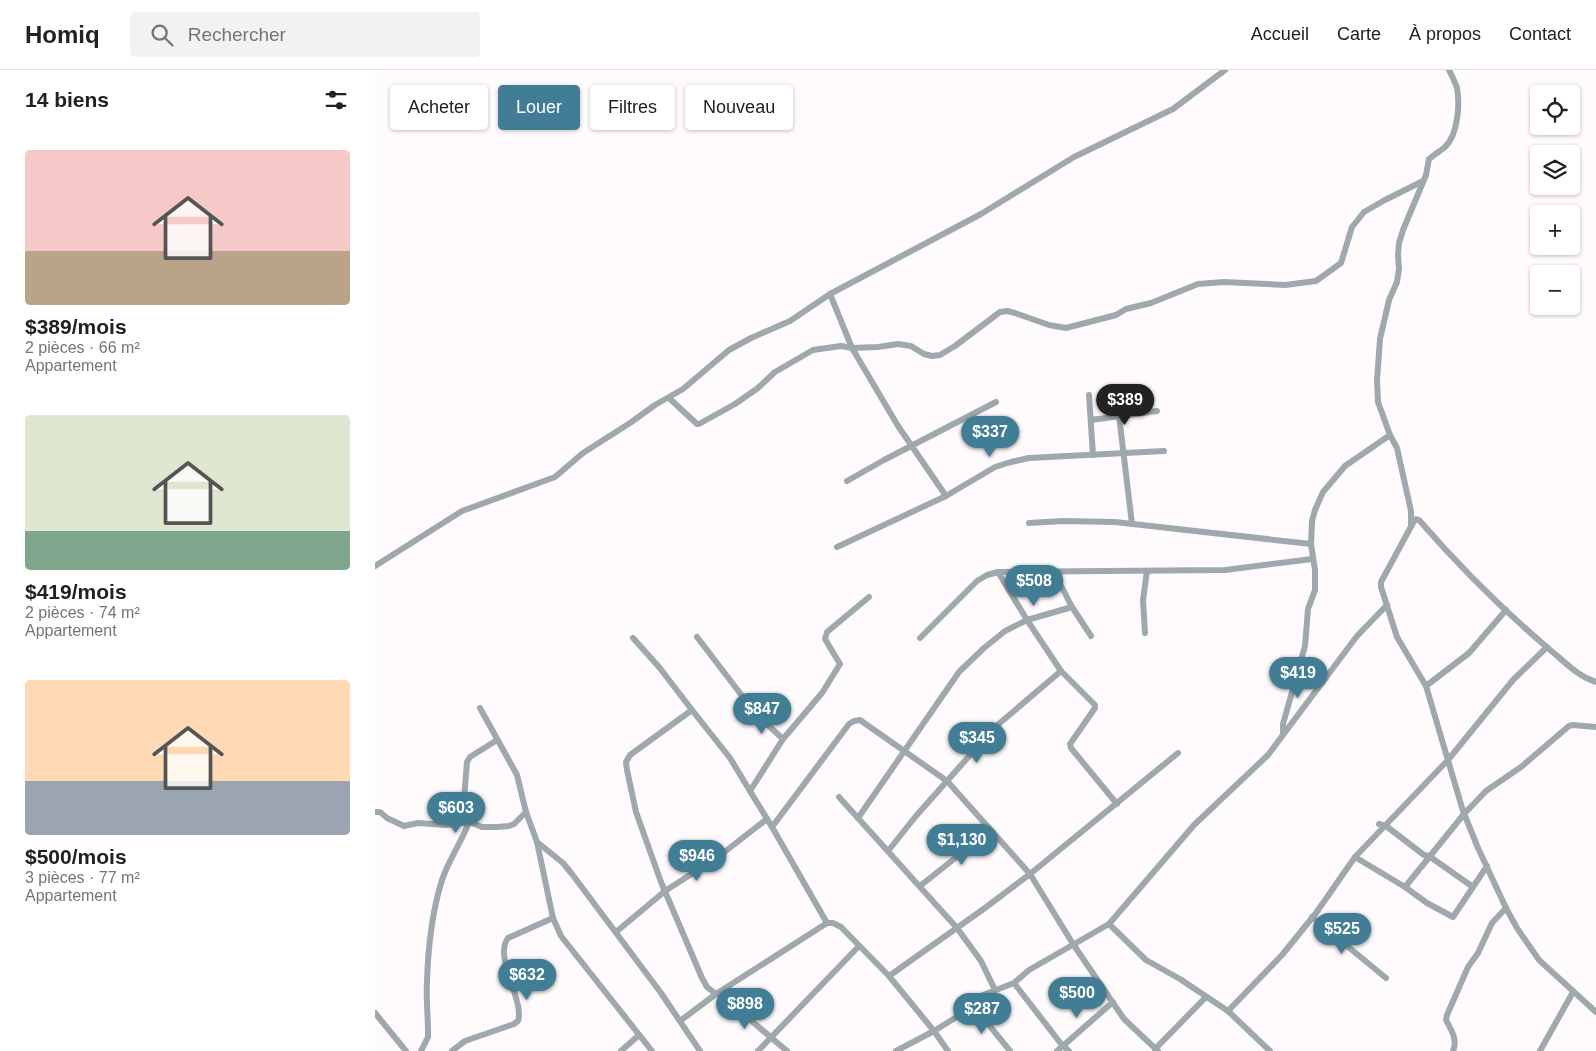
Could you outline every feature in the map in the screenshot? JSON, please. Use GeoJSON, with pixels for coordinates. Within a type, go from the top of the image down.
{"type":"FeatureCollection","features":[{"type":"Feature","properties":{"kind":"street"},"geometry":{"type":"LineString","coordinates":[[375,566],[462,510],[555,477],[583,453],[655,405],[669,398],[729,350],[751,338],[783,325],[830,294],[981,214],[1074,157],[1173,109],[1225,70]]}},
{"type":"Feature","properties":{"kind":"street"},"geometry":{"type":"LineString","coordinates":[[1411,527],[1411,511],[1399,455],[1390,435],[1377,394],[1380,339],[1389,300],[1397,282],[1399,243],[1426,176],[1429,159],[1451,140],[1455,128],[1458,114],[1457,86],[1449,70]]}},
{"type":"Feature","properties":{"kind":"street"},"geometry":{"type":"LineString","coordinates":[[669,398],[697,424],[702,424],[743,399],[775,372],[813,350],[841,346],[852,348],[905,344],[924,354],[940,355],[1000,312],[1015,313],[1049,325],[1066,328],[1151,303],[1198,284],[1223,282],[1285,285],[1316,281],[1341,263],[1352,227],[1364,212],[1423,181]]}},
{"type":"Feature","properties":{"kind":"street"},"geometry":{"type":"LineString","coordinates":[[830,294],[852,348],[898,426],[947,496]]}},
{"type":"Feature","properties":{"kind":"street"},"geometry":{"type":"LineString","coordinates":[[1089,395],[1093,455]]}},
{"type":"Feature","properties":{"kind":"street"},"geometry":{"type":"LineString","coordinates":[[847,482],[884,460],[996,402]]}},
{"type":"Feature","properties":{"kind":"street"},"geometry":{"type":"LineString","coordinates":[[1091,420],[1157,411]]}},
{"type":"Feature","properties":{"kind":"street"},"geometry":{"type":"LineString","coordinates":[[1119,416],[1132,524]]}},
{"type":"Feature","properties":{"kind":"street"},"geometry":{"type":"LineString","coordinates":[[1283,734],[1283,724],[1305,646],[1308,609],[1315,590],[1315,570],[1311,544],[1312,521],[1315,510],[1323,492],[1345,466],[1390,435]]}},
{"type":"Feature","properties":{"kind":"street"},"geometry":{"type":"LineString","coordinates":[[837,547],[947,496],[995,468],[1011,462],[1029,458],[1164,451]]}},
{"type":"Feature","properties":{"kind":"street"},"geometry":{"type":"LineString","coordinates":[[1596,682],[1581,676],[1547,647],[1446,552],[1419,520],[1416,519],[1414,521],[1381,582],[1399,640],[1426,686],[1464,814],[1506,908],[1539,960],[1596,1012]]}},
{"type":"Feature","properties":{"kind":"street"},"geometry":{"type":"LineString","coordinates":[[1029,523],[1063,521],[1132,524],[1311,544]]}},
{"type":"Feature","properties":{"kind":"street"},"geometry":{"type":"LineString","coordinates":[[920,638],[977,580],[998,572],[1225,570],[1312,558]]}},
{"type":"Feature","properties":{"kind":"street"},"geometry":{"type":"LineString","coordinates":[[1145,633],[1143,600],[1147,571]]}},
{"type":"Feature","properties":{"kind":"street"},"geometry":{"type":"LineString","coordinates":[[998,572],[1061,671],[1095,704],[1095,708],[1070,744],[1071,748],[1117,804]]}},
{"type":"Feature","properties":{"kind":"street"},"geometry":{"type":"LineString","coordinates":[[1054,572],[1072,607],[1091,636]]}},
{"type":"Feature","properties":{"kind":"street"},"geometry":{"type":"LineString","coordinates":[[750,791],[783,739],[822,692],[839,666],[840,662],[825,639],[827,632],[869,597]]}},
{"type":"Feature","properties":{"kind":"street"},"geometry":{"type":"LineString","coordinates":[[896,1051],[963,1013],[983,995],[1014,983],[1029,970],[1109,924],[1194,825],[1268,755],[1357,636],[1387,605]]}},
{"type":"Feature","properties":{"kind":"street"},"geometry":{"type":"LineString","coordinates":[[858,818],[959,672],[1005,631],[1027,620],[1072,607]]}},
{"type":"Feature","properties":{"kind":"street"},"geometry":{"type":"LineString","coordinates":[[1426,686],[1469,653],[1506,610]]}},
{"type":"Feature","properties":{"kind":"street"},"geometry":{"type":"LineString","coordinates":[[633,638],[659,667],[730,758],[773,827],[827,924]]}},
{"type":"Feature","properties":{"kind":"street"},"geometry":{"type":"LineString","coordinates":[[697,638],[756,714],[783,739]]}},
{"type":"Feature","properties":{"kind":"street"},"geometry":{"type":"LineString","coordinates":[[1228,1011],[1282,954],[1316,913],[1355,858],[1383,825],[1448,760],[1513,680],[1547,647]]}},
{"type":"Feature","properties":{"kind":"street"},"geometry":{"type":"LineString","coordinates":[[887,851],[994,728],[1061,671]]}},
{"type":"Feature","properties":{"kind":"street"},"geometry":{"type":"LineString","coordinates":[[479,708],[517,775],[526,812],[537,842],[553,918],[561,936],[652,1051]]}},
{"type":"Feature","properties":{"kind":"street"},"geometry":{"type":"LineString","coordinates":[[692,710],[630,756],[626,762],[636,812],[665,892],[701,978],[707,987],[716,994]]}},
{"type":"Feature","properties":{"kind":"street"},"geometry":{"type":"LineString","coordinates":[[773,827],[849,724],[859,720],[947,780],[1030,874],[1073,944],[1124,1019],[1157,1050],[1207,997]]}},
{"type":"Feature","properties":{"kind":"street"},"geometry":{"type":"LineString","coordinates":[[1405,887],[1464,814],[1486,791],[1521,766],[1569,726],[1596,727]]}},
{"type":"Feature","properties":{"kind":"street"},"geometry":{"type":"LineString","coordinates":[[421,1051],[428,1037],[427,982],[429,949],[436,903],[450,860],[470,822],[472,813],[464,799],[467,762],[470,757],[497,740]]}},
{"type":"Feature","properties":{"kind":"street"},"geometry":{"type":"LineString","coordinates":[[889,976],[1030,874],[1178,753]]}},
{"type":"Feature","properties":{"kind":"street"},"geometry":{"type":"LineString","coordinates":[[839,797],[957,928],[981,961],[995,990]]}},
{"type":"Feature","properties":{"kind":"street"},"geometry":{"type":"LineString","coordinates":[[375,812],[380,812],[387,818],[404,826],[418,823],[446,824],[470,822],[482,827],[509,826],[514,824],[526,812]]}},
{"type":"Feature","properties":{"kind":"street"},"geometry":{"type":"LineString","coordinates":[[615,932],[665,892],[718,857],[767,819]]}},
{"type":"Feature","properties":{"kind":"street"},"geometry":{"type":"LineString","coordinates":[[1383,825],[1423,855],[1429,856],[1473,887]]}},
{"type":"Feature","properties":{"kind":"street"},"geometry":{"type":"LineString","coordinates":[[919,886],[954,859],[988,827]]}},
{"type":"Feature","properties":{"kind":"street"},"geometry":{"type":"LineString","coordinates":[[537,842],[563,863],[680,1021],[700,1051]]}},
{"type":"Feature","properties":{"kind":"street"},"geometry":{"type":"LineString","coordinates":[[1355,858],[1453,917],[1487,866]]}},
{"type":"Feature","properties":{"kind":"street"},"geometry":{"type":"LineString","coordinates":[[1453,1051],[1456,1043],[1446,1020],[1447,1015],[1468,967],[1478,953],[1492,923],[1506,908]]}},
{"type":"Feature","properties":{"kind":"street"},"geometry":{"type":"LineString","coordinates":[[1312,917],[1386,978]]}},
{"type":"Feature","properties":{"kind":"street"},"geometry":{"type":"LineString","coordinates":[[452,1051],[465,1041],[518,1021],[519,1013],[503,951],[504,943],[508,938],[553,918]]}},
{"type":"Feature","properties":{"kind":"street"},"geometry":{"type":"LineString","coordinates":[[680,1021],[716,994],[827,924],[833,924],[841,927],[889,976],[948,1051]]}},
{"type":"Feature","properties":{"kind":"street"},"geometry":{"type":"LineString","coordinates":[[1109,924],[1146,960],[1180,979],[1228,1011],[1271,1051]]}},
{"type":"Feature","properties":{"kind":"street"},"geometry":{"type":"LineString","coordinates":[[758,1051],[859,946]]}},
{"type":"Feature","properties":{"kind":"street"},"geometry":{"type":"LineString","coordinates":[[1014,983],[1062,1045],[1069,1051]]}},
{"type":"Feature","properties":{"kind":"street"},"geometry":{"type":"LineString","coordinates":[[723,990],[741,1012],[787,1051]]}},
{"type":"Feature","properties":{"kind":"street"},"geometry":{"type":"LineString","coordinates":[[1540,1051],[1573,992]]}},
{"type":"Feature","properties":{"kind":"street"},"geometry":{"type":"LineString","coordinates":[[1057,1051],[1113,1002]]}},
{"type":"Feature","properties":{"kind":"street"},"geometry":{"type":"LineString","coordinates":[[972,1004],[1010,1051]]}},
{"type":"Feature","properties":{"kind":"street"},"geometry":{"type":"LineString","coordinates":[[375,1013],[404,1050]]}},
{"type":"Feature","properties":{"kind":"street"},"geometry":{"type":"LineString","coordinates":[[621,1051],[639,1034]]}}]}
